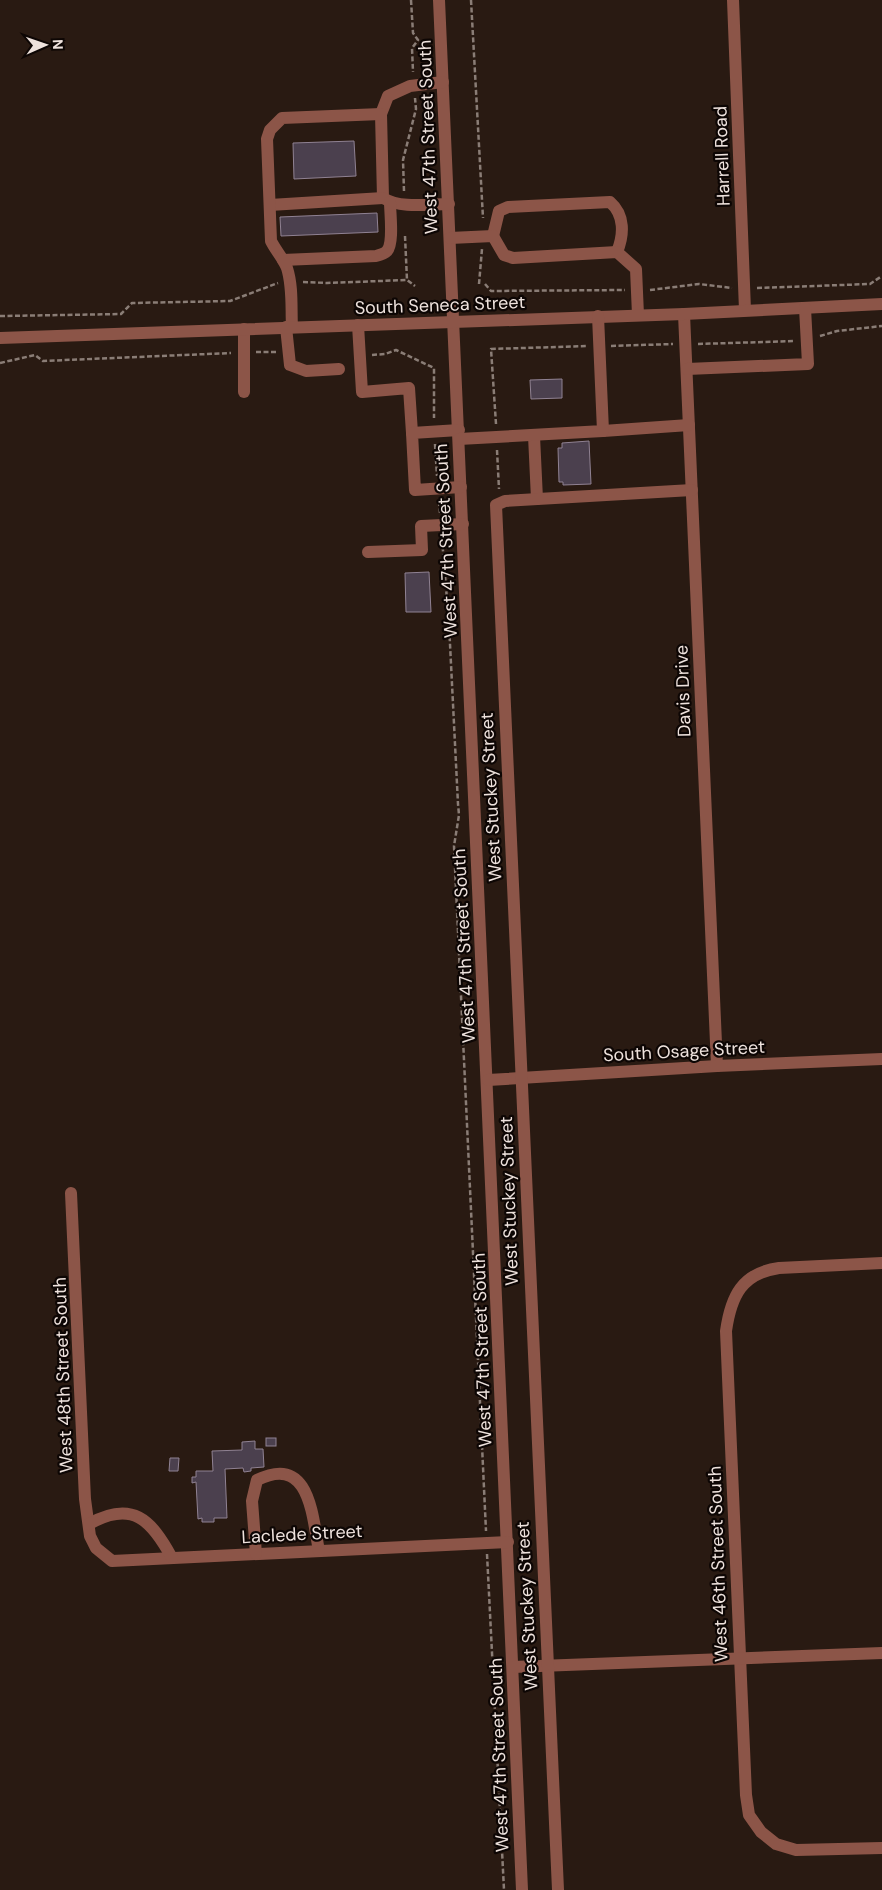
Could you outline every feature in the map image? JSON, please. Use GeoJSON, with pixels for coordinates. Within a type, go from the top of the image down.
{"type":"FeatureCollection","features":[{"type":"Feature","properties":{"kind":"street","name":"West 47th Street South"},"geometry":{"type":"LineString","coordinates":[[440,0],[522,1890]]}},
{"type":"Feature","properties":{"kind":"street","name":"Harrell Road"},"geometry":{"type":"LineString","coordinates":[[734,0],[746,310]]}},
{"type":"Feature","properties":{"kind":"street"},"geometry":{"type":"LineString","coordinates":[[283,260],[376,256],[385,253],[389,249],[381,114],[388,96],[414,85],[443,82]]}},
{"type":"Feature","properties":{"kind":"street"},"geometry":{"type":"LineString","coordinates":[[339,369],[306,372],[290,365],[290,282],[283,260],[271,241],[267,139],[270,130],[282,118],[381,114]]}},
{"type":"Feature","properties":{"kind":"street"},"geometry":{"type":"LineString","coordinates":[[270,205],[387,200],[405,204],[449,204]]}},
{"type":"Feature","properties":{"kind":"street"},"geometry":{"type":"LineString","coordinates":[[488,237],[499,211],[508,207],[610,202],[616,208],[621,219],[622,239],[617,252]]}},
{"type":"Feature","properties":{"kind":"street"},"geometry":{"type":"LineString","coordinates":[[450,238],[488,237],[504,255],[513,258],[617,252],[636,269],[638,315]]}},
{"type":"Feature","properties":{"kind":"street","name":"South Seneca Street"},"geometry":{"type":"LineString","coordinates":[[0,338],[684,314],[882,304]]}},
{"type":"Feature","properties":{"kind":"street"},"geometry":{"type":"LineString","coordinates":[[687,368],[808,364],[804,308]]}},
{"type":"Feature","properties":{"kind":"street","name":"Davis Drive"},"geometry":{"type":"LineString","coordinates":[[684,314],[716,1066]]}},
{"type":"Feature","properties":{"kind":"street"},"geometry":{"type":"LineString","coordinates":[[598,316],[603,431]]}},
{"type":"Feature","properties":{"kind":"street"},"geometry":{"type":"LineString","coordinates":[[358,325],[362,392],[409,388],[415,490],[461,488]]}},
{"type":"Feature","properties":{"kind":"street"},"geometry":{"type":"LineString","coordinates":[[244,329],[244,392]]}},
{"type":"Feature","properties":{"kind":"street"},"geometry":{"type":"LineString","coordinates":[[412,433],[434,431],[496,438],[689,425]]}},
{"type":"Feature","properties":{"kind":"street"},"geometry":{"type":"LineString","coordinates":[[534,436],[537,499],[692,490]]}},
{"type":"Feature","properties":{"kind":"street","name":"West Stuckey Street"},"geometry":{"type":"LineString","coordinates":[[537,499],[499,502],[496,505],[496,511],[558,1890]]}},
{"type":"Feature","properties":{"kind":"street"},"geometry":{"type":"LineString","coordinates":[[368,552],[422,550],[421,526],[463,524]]}},
{"type":"Feature","properties":{"kind":"street","name":"South Osage Street"},"geometry":{"type":"LineString","coordinates":[[488,1080],[716,1066],[882,1059]]}},
{"type":"Feature","properties":{"kind":"street","name":"West 48th Street South"},"geometry":{"type":"LineString","coordinates":[[71,1193],[85,1499],[90,1536],[96,1548],[101,1552]]}},
{"type":"Feature","properties":{"kind":"street","name":"West 46th Street South"},"geometry":{"type":"LineString","coordinates":[[882,1263],[766,1270],[753,1275],[744,1285],[731,1306],[726,1331],[746,1795],[749,1814],[769,1840],[796,1850],[882,1848]]}},
{"type":"Feature","properties":{"kind":"street"},"geometry":{"type":"LineString","coordinates":[[256,1554],[252,1501],[257,1480],[267,1475],[288,1474],[299,1481],[309,1498],[318,1551]]}},
{"type":"Feature","properties":{"kind":"street"},"geometry":{"type":"LineString","coordinates":[[89,1524],[104,1516],[118,1512],[134,1515],[160,1535],[172,1558]]}},
{"type":"Feature","properties":{"kind":"street","name":"Laclede Street"},"geometry":{"type":"LineString","coordinates":[[101,1552],[112,1561],[508,1542]]}},
{"type":"Feature","properties":{"kind":"street"},"geometry":{"type":"LineString","coordinates":[[513,1667],[882,1653]]}},
{"type":"Feature","properties":{"kind":"path"},"geometry":{"type":"LineString","coordinates":[[405,204],[403,160],[416,109],[412,48],[418,40],[413,33],[411,0]]}},
{"type":"Feature","properties":{"kind":"path"},"geometry":{"type":"LineString","coordinates":[[471,0],[483,224],[488,237],[479,284]]}},
{"type":"Feature","properties":{"kind":"path"},"geometry":{"type":"LineString","coordinates":[[405,232],[407,280]]}},
{"type":"Feature","properties":{"kind":"path"},"geometry":{"type":"LineString","coordinates":[[486,284],[491,292],[659,290],[699,284],[744,288],[870,284],[882,276]]}},
{"type":"Feature","properties":{"kind":"path"},"geometry":{"type":"LineString","coordinates":[[0,316],[121,314],[132,303],[230,301],[281,282],[326,283],[407,280],[415,286]]}},
{"type":"Feature","properties":{"kind":"path"},"geometry":{"type":"LineString","coordinates":[[491,349],[499,492]]}},
{"type":"Feature","properties":{"kind":"path"},"geometry":{"type":"LineString","coordinates":[[359,355],[385,354],[396,350],[434,368],[434,431],[449,624],[459,815],[454,846],[504,1890]]}},
{"type":"Feature","properties":{"kind":"path"},"geometry":{"type":"LineString","coordinates":[[0,363],[35,355],[44,361],[289,351]]}},
{"type":"Feature","properties":{"kind":"building"},"geometry":{"type":"Polygon","coordinates":[[[354,141],[356,176],[294,179],[293,143],[354,141]]]}},
{"type":"Feature","properties":{"kind":"building"},"geometry":{"type":"Polygon","coordinates":[[[377,213],[378,232],[281,236],[280,217],[377,213]]]}},
{"type":"Feature","properties":{"kind":"building"},"geometry":{"type":"Polygon","coordinates":[[[562,379],[562,398],[531,399],[530,380],[562,379]]]}},
{"type":"Feature","properties":{"kind":"building"},"geometry":{"type":"Polygon","coordinates":[[[589,441],[591,484],[563,485],[563,482],[559,482],[558,448],[562,448],[562,443],[589,441]]]}},
{"type":"Feature","properties":{"kind":"building"},"geometry":{"type":"Polygon","coordinates":[[[429,572],[431,612],[406,612],[405,573],[429,572]]]}},
{"type":"Feature","properties":{"kind":"building"},"geometry":{"type":"Polygon","coordinates":[[[266,1438],[276,1438],[276,1446],[266,1446],[266,1438]]]}},
{"type":"Feature","properties":{"kind":"building"},"geometry":{"type":"Polygon","coordinates":[[[255,1441],[255,1449],[263,1449],[264,1467],[251,1468],[251,1471],[244,1472],[243,1468],[225,1469],[227,1518],[214,1518],[214,1522],[202,1522],[202,1518],[198,1519],[196,1482],[192,1483],[192,1477],[196,1477],[196,1471],[213,1471],[212,1451],[242,1450],[242,1442],[255,1441]]]}},
{"type":"Feature","properties":{"kind":"building"},"geometry":{"type":"Polygon","coordinates":[[[170,1458],[179,1458],[178,1471],[169,1471],[170,1458]]]}}]}
